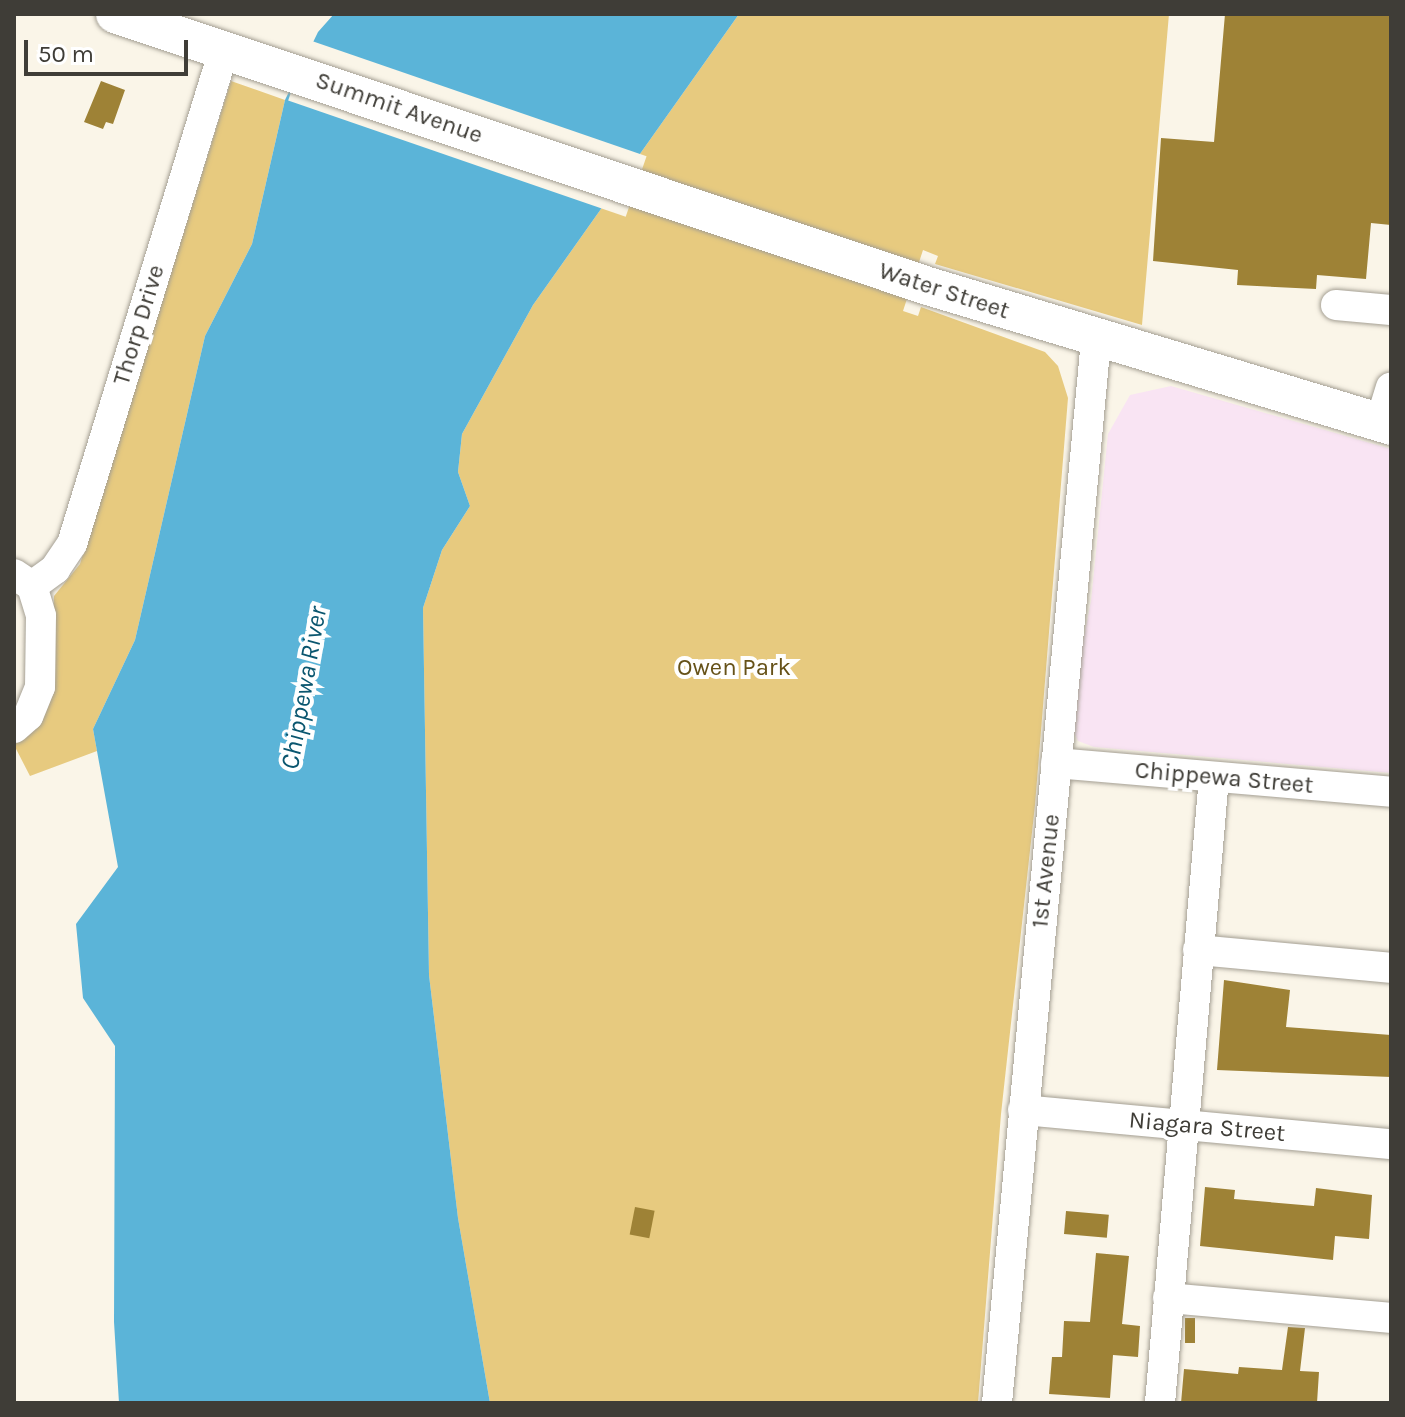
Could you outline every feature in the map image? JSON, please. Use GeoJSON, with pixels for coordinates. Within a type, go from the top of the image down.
{"type":"FeatureCollection","features":[{"type":"Feature","properties":{"kind":"main road","name":"Summit Avenue"},"geometry":{"type":"LineString","coordinates":[[115,14],[501,143]]}},
{"type":"Feature","properties":{"kind":"main road","name":"Water Street"},"geometry":{"type":"LineString","coordinates":[[501,143],[1096,340],[1387,412]]}},
{"type":"Feature","properties":{"kind":"street","name":"Thorp Drive"},"geometry":{"type":"LineString","coordinates":[[23,580],[55,569],[72,544],[233,53]]}},
{"type":"Feature","properties":{"kind":"street"},"geometry":{"type":"LineString","coordinates":[[1336,305],[1391,310]]}},
{"type":"Feature","properties":{"kind":"street","name":"1st Avenue"},"geometry":{"type":"LineString","coordinates":[[997,1403],[1096,340]]}},
{"type":"Feature","properties":{"kind":"street"},"geometry":{"type":"LineString","coordinates":[[14,728],[28,716],[40,687],[41,616],[23,580]]}},
{"type":"Feature","properties":{"kind":"street","name":"Chippewa Street"},"geometry":{"type":"LineString","coordinates":[[1056,763],[1391,792]]}},
{"type":"Feature","properties":{"kind":"street"},"geometry":{"type":"LineString","coordinates":[[1160,1403],[1214,777]]}},
{"type":"Feature","properties":{"kind":"street"},"geometry":{"type":"LineString","coordinates":[[1198,950],[1391,968]]}},
{"type":"Feature","properties":{"kind":"street","name":"Niagara Street"},"geometry":{"type":"LineString","coordinates":[[1023,1110],[1391,1144]]}},
{"type":"Feature","properties":{"kind":"street"},"geometry":{"type":"LineString","coordinates":[[1168,1298],[1391,1318]]}},
{"type":"Feature","properties":{"kind":"shaded area"},"geometry":{"type":"Polygon","coordinates":[[[1171,386],[1391,449],[1391,773],[1094,747],[1078,741],[1073,731],[1081,652],[1091,601],[1108,434],[1130,395],[1171,386]]]}},
{"type":"Feature","properties":{"kind":"green space","name":"Owen Park"},"geometry":{"type":"Polygon","coordinates":[[[739,14],[1169,14],[1142,325],[935,264],[938,256],[923,250],[903,311],[918,316],[921,307],[1045,352],[1058,366],[1068,398],[1035,805],[1001,1114],[978,1403],[490,1403],[458,1218],[429,975],[423,608],[442,550],[470,506],[458,472],[462,434],[533,305],[739,14]]]}},
{"type":"Feature","properties":{"kind":"green space"},"geometry":{"type":"Polygon","coordinates":[[[231,81],[285,100],[252,244],[205,336],[135,640],[93,729],[97,751],[30,776],[14,745],[40,725],[52,696],[54,596],[80,564],[231,81]]]}},
{"type":"Feature","properties":{"kind":"water","name":"Chippewa River"},"geometry":{"type":"Polygon","coordinates":[[[334,14],[739,14],[533,305],[462,434],[458,472],[470,506],[442,550],[423,608],[429,975],[458,1218],[490,1403],[119,1403],[114,1322],[115,1046],[83,998],[76,924],[118,867],[93,729],[135,640],[205,336],[252,244],[285,100],[318,32],[334,14]]]}},
{"type":"Feature","properties":{"kind":"pier"},"geometry":{"type":"Polygon","coordinates":[[[309,40],[647,156],[626,217],[288,101],[309,40]]]}},
{"type":"Feature","properties":{"kind":"building"},"geometry":{"type":"Polygon","coordinates":[[[1225,14],[1391,14],[1391,225],[1371,223],[1366,279],[1317,275],[1316,289],[1237,285],[1238,270],[1153,261],[1161,138],[1214,142],[1225,14]]]}},
{"type":"Feature","properties":{"kind":"building"},"geometry":{"type":"Polygon","coordinates":[[[101,81],[125,90],[113,124],[106,122],[103,129],[84,122],[101,81]]]}},
{"type":"Feature","properties":{"kind":"building"},"geometry":{"type":"Polygon","coordinates":[[[1224,980],[1290,990],[1286,1027],[1391,1035],[1391,1077],[1217,1070],[1224,980]]]}},
{"type":"Feature","properties":{"kind":"building"},"geometry":{"type":"Polygon","coordinates":[[[1205,1187],[1235,1190],[1234,1199],[1314,1206],[1316,1188],[1372,1195],[1369,1239],[1335,1236],[1333,1260],[1200,1246],[1205,1187]]]}},
{"type":"Feature","properties":{"kind":"building"},"geometry":{"type":"Polygon","coordinates":[[[635,1207],[655,1211],[649,1238],[630,1234],[635,1207]]]}},
{"type":"Feature","properties":{"kind":"building"},"geometry":{"type":"Polygon","coordinates":[[[1066,1211],[1109,1215],[1107,1238],[1064,1234],[1066,1211]]]}},
{"type":"Feature","properties":{"kind":"building"},"geometry":{"type":"Polygon","coordinates":[[[1096,1253],[1129,1256],[1122,1324],[1140,1326],[1138,1357],[1113,1355],[1110,1398],[1049,1394],[1052,1357],[1062,1357],[1064,1321],[1090,1322],[1096,1253]]]}},
{"type":"Feature","properties":{"kind":"building"},"geometry":{"type":"Polygon","coordinates":[[[1185,1318],[1195,1318],[1195,1343],[1185,1343],[1185,1318]]]}},
{"type":"Feature","properties":{"kind":"building"},"geometry":{"type":"Polygon","coordinates":[[[1288,1327],[1305,1328],[1300,1371],[1319,1372],[1317,1403],[1181,1403],[1184,1369],[1238,1374],[1239,1367],[1282,1370],[1288,1327]]]}}]}
